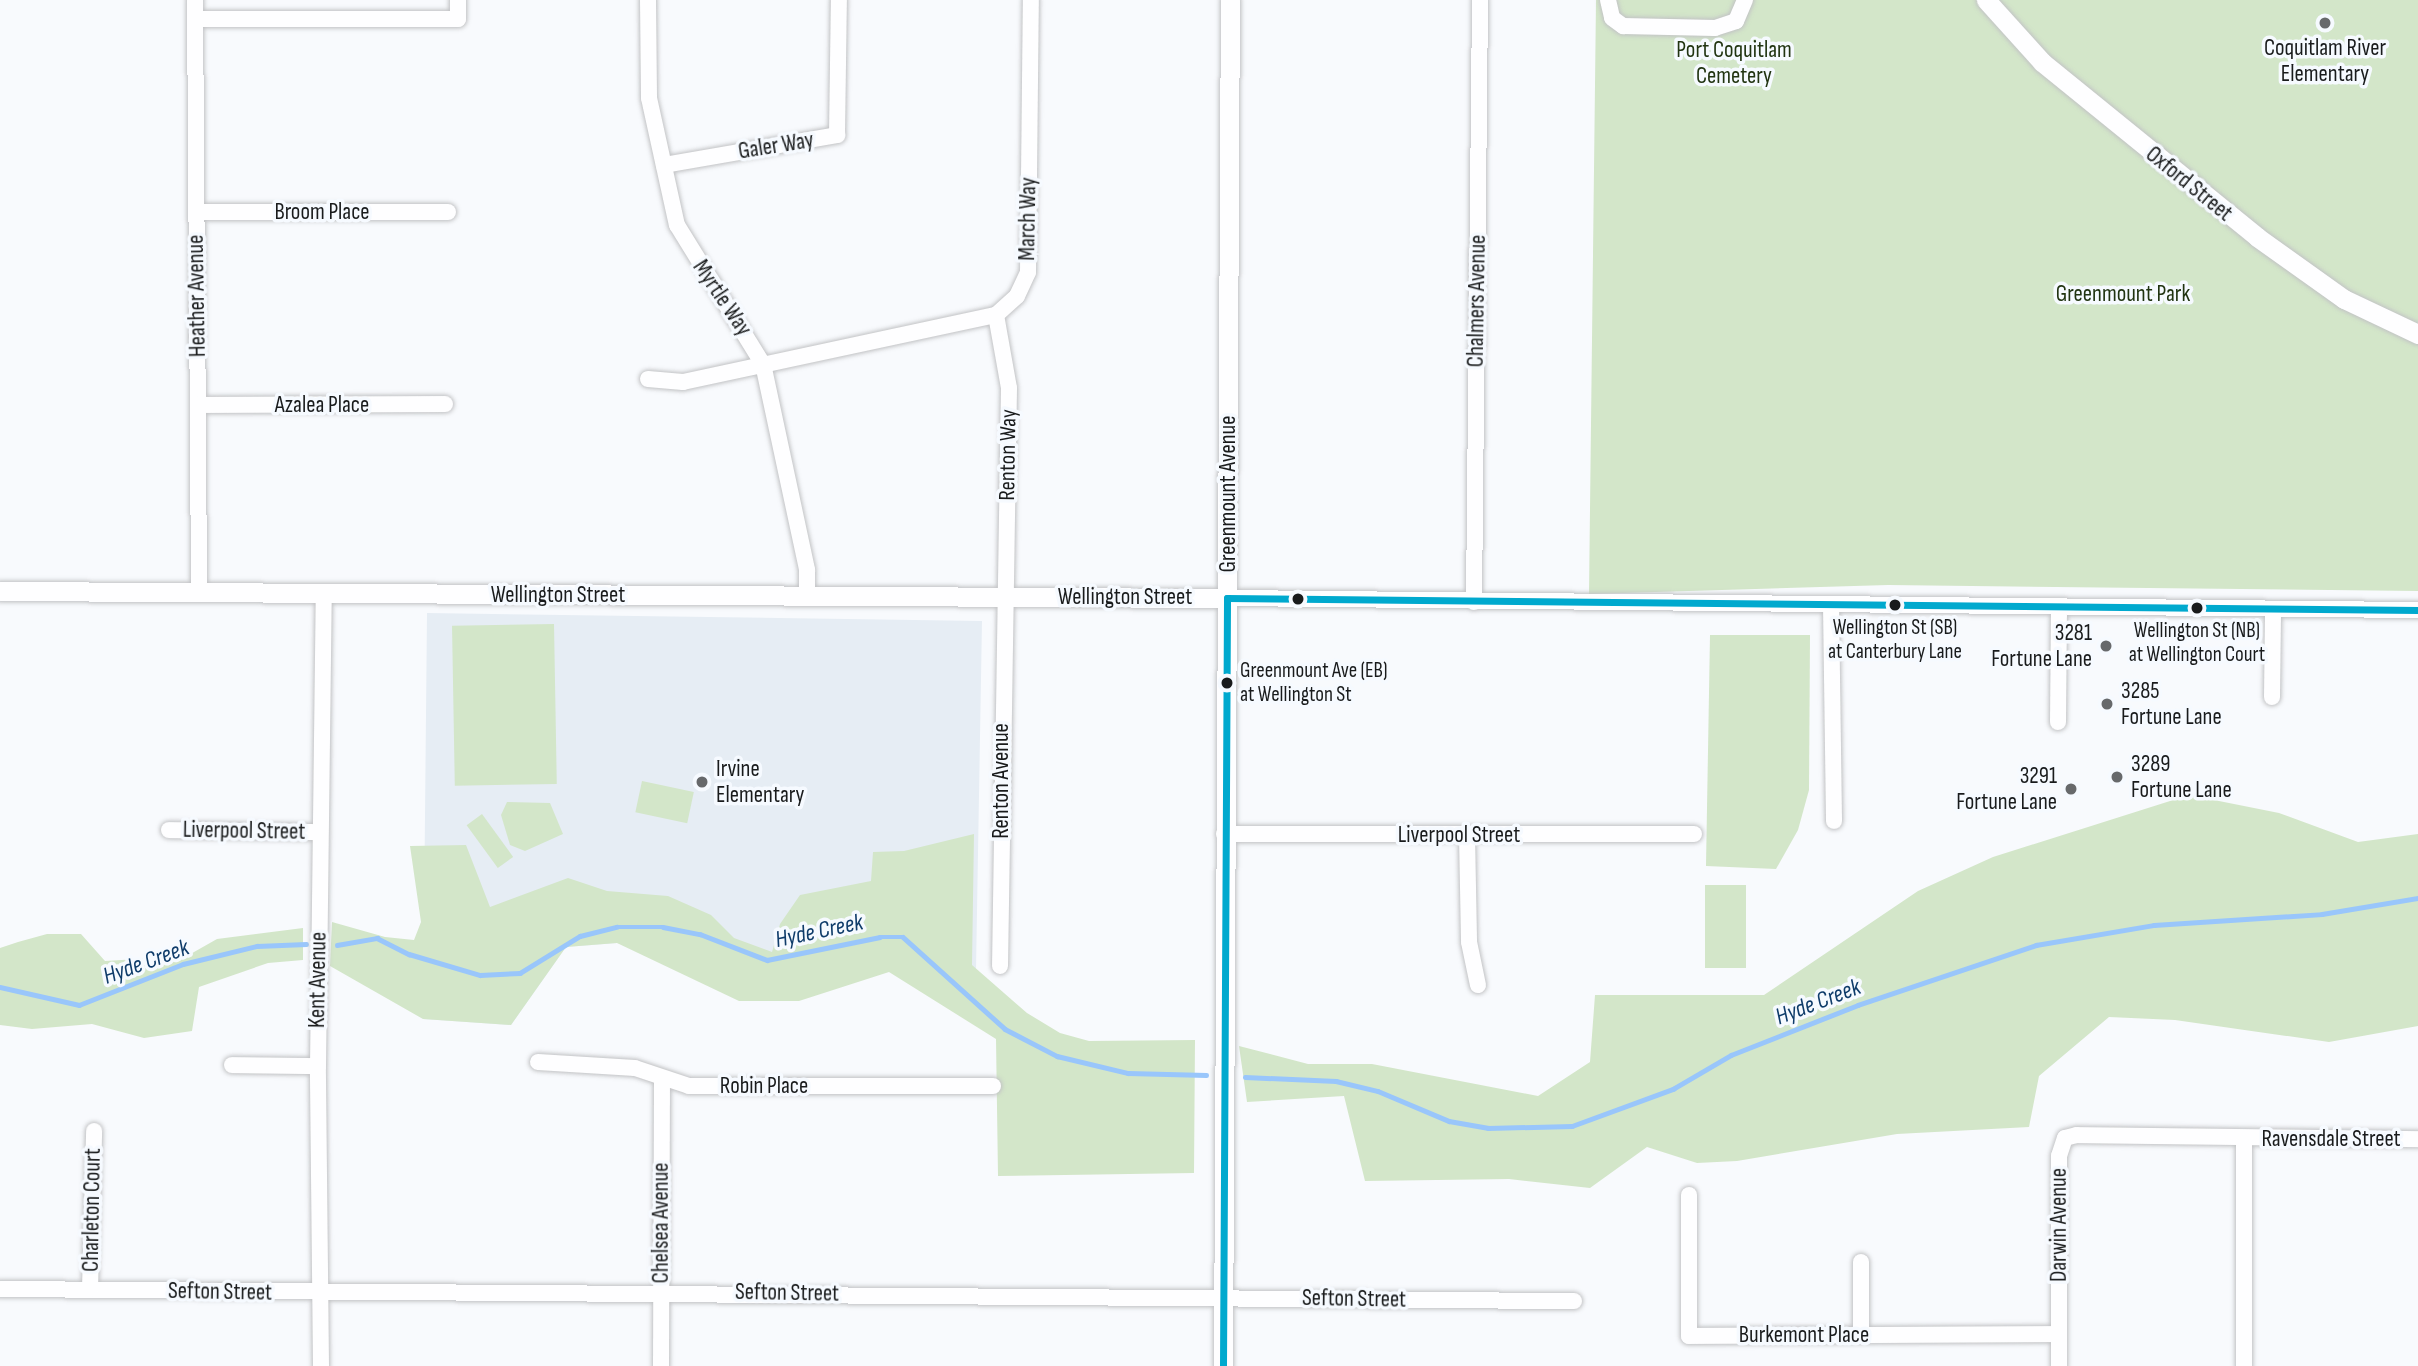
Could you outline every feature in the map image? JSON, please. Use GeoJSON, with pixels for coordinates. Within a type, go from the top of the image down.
{"type":"FeatureCollection","features":[{"type":"Feature","properties":{"kind":"street","name":"Heather Avenue"},"geometry":{"type":"LineString","coordinates":[[195,0],[200,405],[199,592]]}},
{"type":"Feature","properties":{"kind":"street"},"geometry":{"type":"LineString","coordinates":[[196,19],[458,19],[458,0]]}},
{"type":"Feature","properties":{"kind":"street","name":"Myrtle Way"},"geometry":{"type":"LineString","coordinates":[[649,0],[649,98],[664,165],[685,242],[763,364],[807,570],[807,596]]}},
{"type":"Feature","properties":{"kind":"street","name":"Galer Way"},"geometry":{"type":"LineString","coordinates":[[664,165],[838,135],[839,0]]}},
{"type":"Feature","properties":{"kind":"street","name":"March Way"},"geometry":{"type":"LineString","coordinates":[[996,315],[1017,296],[1028,272],[1031,0]]}},
{"type":"Feature","properties":{"kind":"street","name":"Greenmount Avenue"},"geometry":{"type":"LineString","coordinates":[[1223,1366],[1230,0]]}},
{"type":"Feature","properties":{"kind":"street","name":"Chalmers Avenue"},"geometry":{"type":"LineString","coordinates":[[1474,602],[1480,0]]}},
{"type":"Feature","properties":{"kind":"street"},"geometry":{"type":"LineString","coordinates":[[1608,0],[1612,19],[1623,26],[1715,28],[1736,22],[1745,0]]}},
{"type":"Feature","properties":{"kind":"street","name":"Oxford Street"},"geometry":{"type":"LineString","coordinates":[[1986,0],[2042,62],[2247,230],[2344,299],[2418,334]]}},
{"type":"Feature","properties":{"kind":"street","name":"Broom Place"},"geometry":{"type":"LineString","coordinates":[[196,212],[448,212]]}},
{"type":"Feature","properties":{"kind":"street"},"geometry":{"type":"LineString","coordinates":[[648,379],[683,382],[996,315]]}},
{"type":"Feature","properties":{"kind":"street","name":"Renton Way"},"geometry":{"type":"LineString","coordinates":[[996,315],[1009,388],[1004,597]]}},
{"type":"Feature","properties":{"kind":"street","name":"Azalea Place"},"geometry":{"type":"LineString","coordinates":[[200,405],[445,404]]}},
{"type":"Feature","properties":{"kind":"street","name":"Wellington Street"},"geometry":{"type":"LineString","coordinates":[[0,591],[1227,598],[2418,610]]}},
{"type":"Feature","properties":{"kind":"street","name":"Kent Avenue"},"geometry":{"type":"LineString","coordinates":[[321,1366],[323,1293],[317,1066],[324,593]]}},
{"type":"Feature","properties":{"kind":"street","name":"Renton Avenue"},"geometry":{"type":"LineString","coordinates":[[1000,966],[1004,597]]}},
{"type":"Feature","properties":{"kind":"street"},"geometry":{"type":"LineString","coordinates":[[1831,605],[1834,821]]}},
{"type":"Feature","properties":{"kind":"street"},"geometry":{"type":"LineString","coordinates":[[2058,722],[2059,607]]}},
{"type":"Feature","properties":{"kind":"street"},"geometry":{"type":"LineString","coordinates":[[2272,697],[2273,610]]}},
{"type":"Feature","properties":{"kind":"street","name":"Liverpool Street"},"geometry":{"type":"LineString","coordinates":[[169,830],[320,832]]}},
{"type":"Feature","properties":{"kind":"street","name":"Liverpool Street"},"geometry":{"type":"LineString","coordinates":[[1224,834],[1694,834]]}},
{"type":"Feature","properties":{"kind":"street"},"geometry":{"type":"LineString","coordinates":[[1467,835],[1469,942],[1478,985]]}},
{"type":"Feature","properties":{"kind":"street","name":"Robin Place"},"geometry":{"type":"LineString","coordinates":[[538,1062],[635,1068],[662,1079],[705,1086],[993,1086]]}},
{"type":"Feature","properties":{"kind":"street"},"geometry":{"type":"LineString","coordinates":[[232,1065],[317,1066]]}},
{"type":"Feature","properties":{"kind":"street","name":"Chelsea Avenue"},"geometry":{"type":"LineString","coordinates":[[661,1366],[662,1079]]}},
{"type":"Feature","properties":{"kind":"street","name":"Charleton Court"},"geometry":{"type":"LineString","coordinates":[[90,1289],[94,1131]]}},
{"type":"Feature","properties":{"kind":"street","name":"Darwin Avenue"},"geometry":{"type":"LineString","coordinates":[[2059,1366],[2059,1156],[2065,1138],[2077,1135],[2244,1138]]}},
{"type":"Feature","properties":{"kind":"street"},"geometry":{"type":"LineString","coordinates":[[2244,1138],[2244,1366]]}},
{"type":"Feature","properties":{"kind":"street","name":"Ravensdale Street"},"geometry":{"type":"LineString","coordinates":[[2244,1138],[2418,1139]]}},
{"type":"Feature","properties":{"kind":"street","name":"Burkemont Place"},"geometry":{"type":"LineString","coordinates":[[1689,1195],[1689,1336],[2059,1334]]}},
{"type":"Feature","properties":{"kind":"street"},"geometry":{"type":"LineString","coordinates":[[1861,1262],[1861,1335]]}},
{"type":"Feature","properties":{"kind":"street","name":"Sefton Street"},"geometry":{"type":"LineString","coordinates":[[0,1289],[1574,1301]]}},
{"type":"Feature","properties":{"kind":"shaded area","name":"Irvine Elementary"},"geometry":{"type":"Polygon","coordinates":[[[427,613],[982,621],[976,970],[617,943],[566,947],[511,1025],[423,1019],[427,613]]]}},
{"type":"Feature","properties":{"kind":"green space","name":"Greenmount Park"},"geometry":{"type":"Polygon","coordinates":[[[1596,0],[2418,0],[2418,591],[1888,585],[1589,594],[1596,0]]]}},
{"type":"Feature","properties":{"kind":"green space"},"geometry":{"type":"Polygon","coordinates":[[[554,624],[557,784],[455,786],[452,626],[554,624]]]}},
{"type":"Feature","properties":{"kind":"green space"},"geometry":{"type":"Polygon","coordinates":[[[1710,635],[1810,635],[1809,790],[1798,830],[1776,869],[1706,866],[1710,635]]]}},
{"type":"Feature","properties":{"kind":"green space"},"geometry":{"type":"Polygon","coordinates":[[[642,781],[694,792],[687,823],[635,812],[642,781]]]}},
{"type":"Feature","properties":{"kind":"green space"},"geometry":{"type":"Polygon","coordinates":[[[2189,795],[2279,813],[2358,842],[2418,834],[2418,1026],[2329,1042],[2175,1020],[2109,1017],[2039,1076],[2029,1127],[1897,1134],[1737,1161],[1697,1163],[1647,1147],[1590,1188],[1509,1179],[1365,1181],[1344,1096],[1247,1102],[1239,1046],[1308,1064],[1372,1064],[1538,1096],[1590,1062],[1595,995],[1764,995],[1918,891],[1993,857],[2189,795]]]}},
{"type":"Feature","properties":{"kind":"green space"},"geometry":{"type":"Polygon","coordinates":[[[507,802],[550,803],[563,834],[525,851],[510,845],[501,815],[507,802]]]}},
{"type":"Feature","properties":{"kind":"green space"},"geometry":{"type":"Polygon","coordinates":[[[482,814],[513,857],[498,868],[467,825],[482,814]]]}},
{"type":"Feature","properties":{"kind":"green space"},"geometry":{"type":"Polygon","coordinates":[[[974,834],[972,965],[1027,1013],[1060,1033],[1089,1041],[1195,1040],[1194,1173],[998,1176],[996,1039],[889,972],[799,1001],[739,1001],[617,943],[566,947],[511,1025],[423,1019],[330,966],[332,922],[385,937],[414,940],[421,922],[410,846],[466,845],[490,907],[568,878],[607,891],[668,896],[711,915],[734,938],[772,952],[780,924],[800,895],[871,881],[873,852],[904,851],[974,834]]]}},
{"type":"Feature","properties":{"kind":"green space"},"geometry":{"type":"Polygon","coordinates":[[[1705,885],[1746,885],[1746,968],[1705,968],[1705,885]]]}},
{"type":"Feature","properties":{"kind":"green space"},"geometry":{"type":"Polygon","coordinates":[[[303,928],[303,960],[268,963],[199,987],[192,1031],[144,1038],[92,1024],[32,1029],[0,1025],[0,948],[18,942],[47,934],[81,934],[105,961],[187,956],[217,939],[303,928]]]}},
{"type":"Feature","properties":{"kind":"waterway","name":"Hyde Creek"},"geometry":{"type":"LineString","coordinates":[[1245,1077],[1336,1081],[1378,1091],[1449,1121],[1488,1128],[1572,1126],[1673,1089],[1731,1055],[1858,1005],[2036,945],[2154,925],[2322,914],[2418,898]]}},
{"type":"Feature","properties":{"kind":"waterway","name":"Hyde Creek"},"geometry":{"type":"LineString","coordinates":[[337,945],[377,938],[409,954],[480,975],[520,973],[580,936],[617,927],[663,927],[700,934],[767,960],[880,937],[903,937],[1005,1029],[1057,1056],[1128,1073],[1206,1075]]}},
{"type":"Feature","properties":{"kind":"waterway","name":"Hyde Creek"},"geometry":{"type":"LineString","coordinates":[[0,987],[79,1005],[183,964],[257,946],[306,944]]}},
{"type":"Feature","properties":{"kind":"transit line"},"geometry":{"type":"LineString","coordinates":[[1227,598],[2418,610]]}},
{"type":"Feature","properties":{"kind":"transit line"},"geometry":{"type":"LineString","coordinates":[[1223,1366],[1227,598]]}},
{"type":"Feature","properties":{"kind":"place","name":"Coquitlam River Elementary"},"geometry":{"type":"Point","coordinates":[2325,23]}},
{"type":"Feature","properties":{"kind":"place","name":"Wellington St (SB) at Canterbury Lane"},"geometry":{"type":"Point","coordinates":[1895,605]}},
{"type":"Feature","properties":{"kind":"place","name":"Wellington St (NB) at Wellington Court"},"geometry":{"type":"Point","coordinates":[2197,608]}},
{"type":"Feature","properties":{"kind":"place","name":"3281 Fortune Lane"},"geometry":{"type":"Point","coordinates":[2106,646]}},
{"type":"Feature","properties":{"kind":"place","name":"Greenmount Ave (EB) at Wellington St"},"geometry":{"type":"Point","coordinates":[1227,683]}},
{"type":"Feature","properties":{"kind":"place","name":"3285 Fortune Lane"},"geometry":{"type":"Point","coordinates":[2107,704]}},
{"type":"Feature","properties":{"kind":"place","name":"3289 Fortune Lane"},"geometry":{"type":"Point","coordinates":[2117,777]}},
{"type":"Feature","properties":{"kind":"place","name":"Irvine Elementary"},"geometry":{"type":"Point","coordinates":[702,782]}},
{"type":"Feature","properties":{"kind":"place","name":"3291 Fortune Lane"},"geometry":{"type":"Point","coordinates":[2071,789]}},
{"type":"Feature","properties":{"kind":"park label","name":"Port Coquitlam Cemetery"},"geometry":{"type":"Point","coordinates":[1734,63]}}]}
